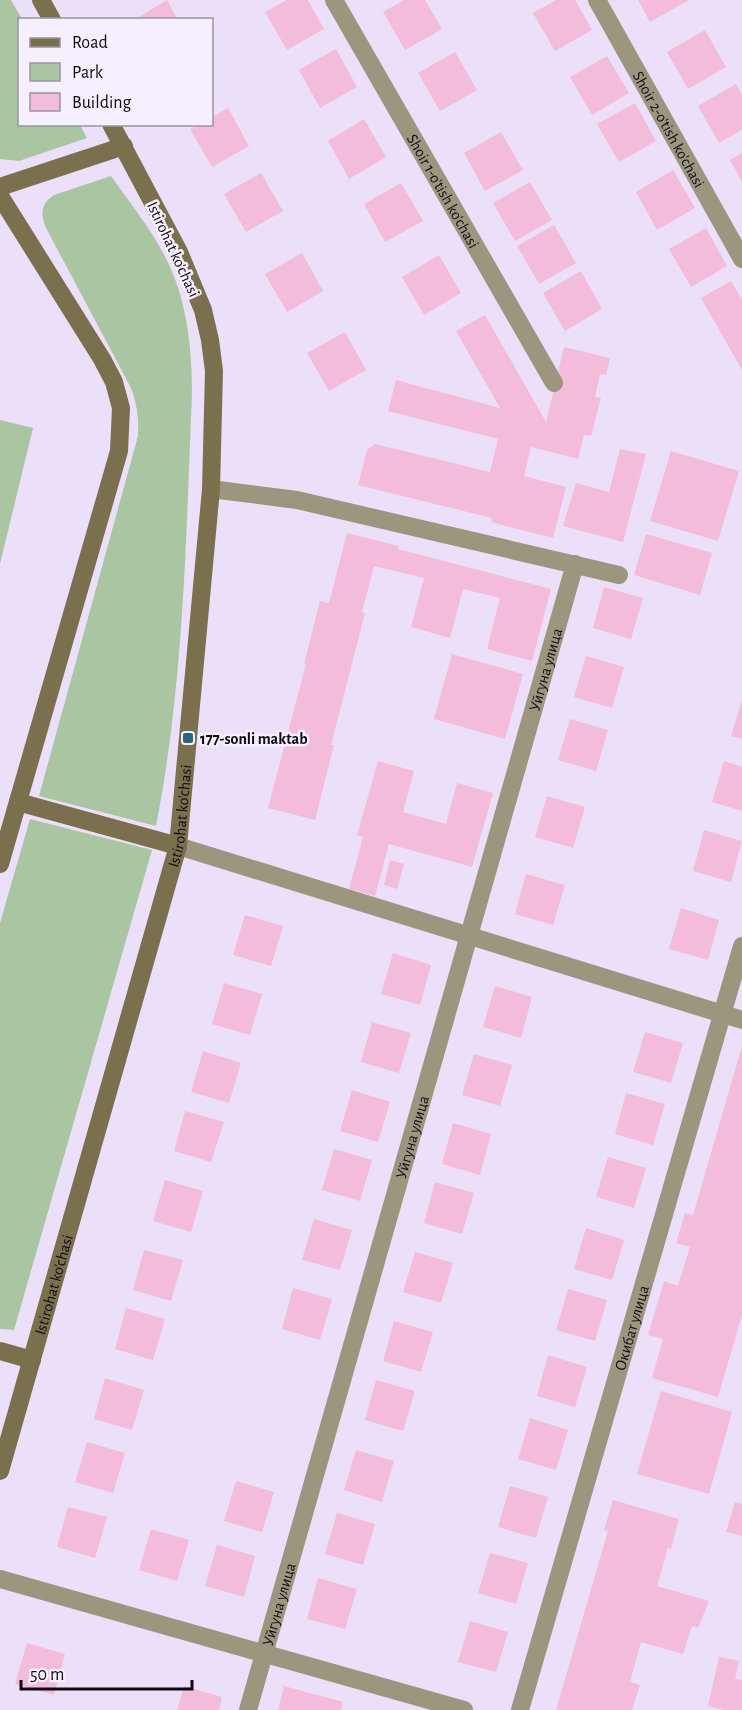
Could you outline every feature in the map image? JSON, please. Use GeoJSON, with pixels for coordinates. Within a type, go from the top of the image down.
{"type":"FeatureCollection","features":[{"type":"Feature","properties":{"kind":"main road"},"geometry":{"type":"LineString","coordinates":[[41,0],[51,18]]}},
{"type":"Feature","properties":{"kind":"main road","name":"Istirohat ko'chasi"},"geometry":{"type":"LineString","coordinates":[[0,1471],[178,846],[211,489],[214,371],[210,340],[202,310],[179,252],[112,126]]}},
{"type":"Feature","properties":{"kind":"main road"},"geometry":{"type":"LineString","coordinates":[[0,187],[124,147]]}},
{"type":"Feature","properties":{"kind":"main road"},"geometry":{"type":"LineString","coordinates":[[0,196],[102,359],[118,394],[122,422],[119,451],[0,864]]}},
{"type":"Feature","properties":{"kind":"main road"},"geometry":{"type":"LineString","coordinates":[[18,802],[178,846]]}},
{"type":"Feature","properties":{"kind":"main road"},"geometry":{"type":"LineString","coordinates":[[0,1352],[32,1360]]}},
{"type":"Feature","properties":{"kind":"street","name":"Shoir 1-o'tish ko'chasi"},"geometry":{"type":"LineString","coordinates":[[334,0],[554,382]]}},
{"type":"Feature","properties":{"kind":"street","name":"Shoir 2-o'tish ko'chasi"},"geometry":{"type":"LineString","coordinates":[[597,0],[742,259]]}},
{"type":"Feature","properties":{"kind":"street"},"geometry":{"type":"LineString","coordinates":[[211,489],[297,501],[619,575]]}},
{"type":"Feature","properties":{"kind":"street","name":"Уйгуна улица"},"geometry":{"type":"LineString","coordinates":[[249,1710],[575,564]]}},
{"type":"Feature","properties":{"kind":"street"},"geometry":{"type":"LineString","coordinates":[[178,846],[742,1020]]}},
{"type":"Feature","properties":{"kind":"street","name":"Окибат улица"},"geometry":{"type":"LineString","coordinates":[[520,1710],[742,946]]}},
{"type":"Feature","properties":{"kind":"street"},"geometry":{"type":"LineString","coordinates":[[0,1579],[464,1710]]}},
{"type":"Feature","properties":{"kind":"green space"},"geometry":{"type":"Polygon","coordinates":[[[0,0],[11,0],[21,18],[18,18],[18,126],[81,126],[87,138],[19,161],[0,159],[0,0]]]}},
{"type":"Feature","properties":{"kind":"green space"},"geometry":{"type":"Polygon","coordinates":[[[111,176],[153,236],[173,274],[186,317],[191,362],[192,392],[185,556],[178,664],[173,718],[156,826],[39,796],[138,436],[138,418],[131,388],[45,226],[42,212],[47,201],[54,195],[111,176]]]}},
{"type":"Feature","properties":{"kind":"green space"},"geometry":{"type":"Polygon","coordinates":[[[0,420],[33,428],[0,564],[0,420]]]}},
{"type":"Feature","properties":{"kind":"green space"},"geometry":{"type":"Polygon","coordinates":[[[30,819],[152,850],[14,1330],[0,1329],[0,923],[30,819]]]}},
{"type":"Feature","properties":{"kind":"building"},"geometry":{"type":"Polygon","coordinates":[[[167,0],[177,18],[137,18],[167,0]]]}},
{"type":"Feature","properties":{"kind":"building"},"geometry":{"type":"Polygon","coordinates":[[[287,0],[308,0],[324,29],[287,50],[265,12],[287,0]]]}},
{"type":"Feature","properties":{"kind":"building"},"geometry":{"type":"Polygon","coordinates":[[[404,0],[425,0],[442,29],[405,50],[383,12],[404,0]]]}},
{"type":"Feature","properties":{"kind":"building"},"geometry":{"type":"Polygon","coordinates":[[[556,0],[575,0],[592,30],[555,51],[533,13],[556,0]]]}},
{"type":"Feature","properties":{"kind":"building"},"geometry":{"type":"Polygon","coordinates":[[[638,0],[689,0],[650,22],[638,0]]]}},
{"type":"Feature","properties":{"kind":"building"},"geometry":{"type":"Polygon","coordinates":[[[705,30],[726,67],[688,89],[667,52],[705,30]]]}},
{"type":"Feature","properties":{"kind":"building"},"geometry":{"type":"Polygon","coordinates":[[[336,49],[357,87],[320,108],[299,70],[336,49]]]}},
{"type":"Feature","properties":{"kind":"building"},"geometry":{"type":"Polygon","coordinates":[[[455,52],[477,90],[440,111],[418,73],[455,52]]]}},
{"type":"Feature","properties":{"kind":"building"},"geometry":{"type":"Polygon","coordinates":[[[607,56],[629,93],[592,115],[570,77],[607,56]]]}},
{"type":"Feature","properties":{"kind":"building"},"geometry":{"type":"Polygon","coordinates":[[[736,84],[742,95],[742,130],[719,143],[698,106],[736,84]]]}},
{"type":"Feature","properties":{"kind":"building"},"geometry":{"type":"Polygon","coordinates":[[[635,103],[656,141],[619,162],[597,124],[635,103]]]}},
{"type":"Feature","properties":{"kind":"building"},"geometry":{"type":"Polygon","coordinates":[[[228,108],[249,146],[212,167],[190,129],[195,126],[213,126],[213,116],[228,108]]]}},
{"type":"Feature","properties":{"kind":"building"},"geometry":{"type":"Polygon","coordinates":[[[364,119],[386,157],[349,179],[328,141],[364,119]]]}},
{"type":"Feature","properties":{"kind":"building"},"geometry":{"type":"Polygon","coordinates":[[[501,132],[523,170],[485,191],[464,153],[501,132]]]}},
{"type":"Feature","properties":{"kind":"building"},"geometry":{"type":"Polygon","coordinates":[[[742,153],[742,182],[730,160],[742,153]]]}},
{"type":"Feature","properties":{"kind":"building"},"geometry":{"type":"Polygon","coordinates":[[[673,170],[695,208],[657,230],[636,192],[673,170]]]}},
{"type":"Feature","properties":{"kind":"building"},"geometry":{"type":"Polygon","coordinates":[[[261,173],[283,211],[246,232],[224,194],[261,173]]]}},
{"type":"Feature","properties":{"kind":"building"},"geometry":{"type":"Polygon","coordinates":[[[530,182],[552,220],[515,241],[493,203],[530,182]]]}},
{"type":"Feature","properties":{"kind":"building"},"geometry":{"type":"Polygon","coordinates":[[[401,183],[423,221],[385,242],[364,204],[401,183]]]}},
{"type":"Feature","properties":{"kind":"building"},"geometry":{"type":"Polygon","coordinates":[[[554,225],[576,263],[539,284],[517,246],[554,225]]]}},
{"type":"Feature","properties":{"kind":"building"},"geometry":{"type":"Polygon","coordinates":[[[706,228],[727,266],[691,287],[669,249],[706,228]]]}},
{"type":"Feature","properties":{"kind":"building"},"geometry":{"type":"Polygon","coordinates":[[[302,253],[323,291],[287,312],[265,274],[302,253]]]}},
{"type":"Feature","properties":{"kind":"building"},"geometry":{"type":"Polygon","coordinates":[[[439,255],[461,293],[424,315],[402,277],[439,255]]]}},
{"type":"Feature","properties":{"kind":"building"},"geometry":{"type":"Polygon","coordinates":[[[581,271],[602,309],[565,331],[543,293],[581,271]]]}},
{"type":"Feature","properties":{"kind":"building"},"geometry":{"type":"Polygon","coordinates":[[[731,281],[742,300],[742,370],[701,298],[731,281]]]}},
{"type":"Feature","properties":{"kind":"building"},"geometry":{"type":"Polygon","coordinates":[[[485,315],[546,422],[564,347],[610,358],[606,375],[600,374],[595,397],[601,398],[591,436],[584,435],[578,459],[531,447],[524,476],[566,487],[553,538],[491,522],[492,518],[358,485],[367,450],[375,444],[490,472],[498,439],[388,411],[396,380],[500,408],[456,331],[485,315]]]}},
{"type":"Feature","properties":{"kind":"building"},"geometry":{"type":"Polygon","coordinates":[[[345,332],[366,370],[329,391],[307,353],[345,332]]]}},
{"type":"Feature","properties":{"kind":"building"},"geometry":{"type":"Polygon","coordinates":[[[620,449],[646,454],[623,542],[563,526],[576,483],[609,492],[620,449]]]}},
{"type":"Feature","properties":{"kind":"building"},"geometry":{"type":"Polygon","coordinates":[[[671,451],[739,471],[718,541],[650,521],[671,451]]]}},
{"type":"Feature","properties":{"kind":"building"},"geometry":{"type":"Polygon","coordinates":[[[347,533],[399,546],[398,549],[551,589],[532,661],[487,649],[500,598],[463,589],[450,638],[411,627],[424,578],[374,566],[362,612],[365,613],[331,745],[334,745],[315,820],[268,808],[320,601],[329,603],[347,533]]]}},
{"type":"Feature","properties":{"kind":"building"},"geometry":{"type":"Polygon","coordinates":[[[646,534],[712,553],[700,595],[634,575],[646,534]]]}},
{"type":"Feature","properties":{"kind":"building"},"geometry":{"type":"Polygon","coordinates":[[[604,587],[643,598],[631,639],[593,628],[604,587]]]}},
{"type":"Feature","properties":{"kind":"building"},"geometry":{"type":"Polygon","coordinates":[[[452,654],[523,674],[505,739],[434,719],[452,654]]]}},
{"type":"Feature","properties":{"kind":"building"},"geometry":{"type":"Polygon","coordinates":[[[586,656],[624,667],[612,708],[574,697],[586,656]]]}},
{"type":"Feature","properties":{"kind":"building"},"geometry":{"type":"Polygon","coordinates":[[[742,700],[742,739],[731,736],[742,700]]]}},
{"type":"Feature","properties":{"kind":"building"},"geometry":{"type":"Polygon","coordinates":[[[570,719],[608,730],[596,771],[558,760],[570,719]]]}},
{"type":"Feature","properties":{"kind":"building"},"geometry":{"type":"Polygon","coordinates":[[[378,761],[414,771],[403,812],[446,824],[457,783],[493,793],[472,867],[389,844],[375,896],[349,889],[363,837],[357,835],[378,761]]]}},
{"type":"Feature","properties":{"kind":"building"},"geometry":{"type":"Polygon","coordinates":[[[724,761],[742,767],[742,811],[712,802],[724,761]]]}},
{"type":"Feature","properties":{"kind":"building"},"geometry":{"type":"Polygon","coordinates":[[[547,796],[585,807],[573,848],[535,837],[547,796]]]}},
{"type":"Feature","properties":{"kind":"building"},"geometry":{"type":"Polygon","coordinates":[[[704,830],[742,841],[731,882],[693,871],[704,830]]]}},
{"type":"Feature","properties":{"kind":"building"},"geometry":{"type":"Polygon","coordinates":[[[390,860],[404,864],[397,889],[384,885],[390,860]]]}},
{"type":"Feature","properties":{"kind":"building"},"geometry":{"type":"Polygon","coordinates":[[[526,874],[565,885],[553,925],[515,914],[526,874]]]}},
{"type":"Feature","properties":{"kind":"building"},"geometry":{"type":"Polygon","coordinates":[[[681,908],[719,920],[708,960],[669,949],[681,908]]]}},
{"type":"Feature","properties":{"kind":"building"},"geometry":{"type":"Polygon","coordinates":[[[245,915],[283,926],[271,966],[233,955],[245,915]]]}},
{"type":"Feature","properties":{"kind":"building"},"geometry":{"type":"Polygon","coordinates":[[[393,953],[431,965],[420,1005],[381,994],[393,953]]]}},
{"type":"Feature","properties":{"kind":"building"},"geometry":{"type":"Polygon","coordinates":[[[224,983],[262,994],[250,1035],[212,1024],[224,983]]]}},
{"type":"Feature","properties":{"kind":"building"},"geometry":{"type":"Polygon","coordinates":[[[495,986],[532,997],[521,1038],[483,1027],[495,986]]]}},
{"type":"Feature","properties":{"kind":"building"},"geometry":{"type":"Polygon","coordinates":[[[372,1022],[411,1033],[399,1073],[361,1062],[372,1022]]]}},
{"type":"Feature","properties":{"kind":"building"},"geometry":{"type":"Polygon","coordinates":[[[645,1032],[683,1043],[671,1083],[633,1072],[645,1032]]]}},
{"type":"Feature","properties":{"kind":"building"},"geometry":{"type":"Polygon","coordinates":[[[742,1046],[742,1315],[718,1397],[652,1378],[663,1339],[648,1335],[664,1281],[678,1286],[690,1247],[676,1243],[685,1213],[693,1215],[742,1046]]]}},
{"type":"Feature","properties":{"kind":"building"},"geometry":{"type":"Polygon","coordinates":[[[203,1051],[241,1063],[229,1103],[191,1092],[203,1051]]]}},
{"type":"Feature","properties":{"kind":"building"},"geometry":{"type":"Polygon","coordinates":[[[474,1054],[512,1065],[500,1106],[462,1095],[474,1054]]]}},
{"type":"Feature","properties":{"kind":"building"},"geometry":{"type":"Polygon","coordinates":[[[352,1090],[390,1102],[378,1142],[340,1131],[352,1090]]]}},
{"type":"Feature","properties":{"kind":"building"},"geometry":{"type":"Polygon","coordinates":[[[626,1093],[665,1104],[653,1145],[615,1134],[626,1093]]]}},
{"type":"Feature","properties":{"kind":"building"},"geometry":{"type":"Polygon","coordinates":[[[185,1111],[224,1122],[211,1162],[174,1151],[185,1111]]]}},
{"type":"Feature","properties":{"kind":"building"},"geometry":{"type":"Polygon","coordinates":[[[453,1123],[491,1134],[480,1175],[442,1164],[453,1123]]]}},
{"type":"Feature","properties":{"kind":"building"},"geometry":{"type":"Polygon","coordinates":[[[334,1149],[372,1160],[360,1201],[322,1190],[334,1149]]]}},
{"type":"Feature","properties":{"kind":"building"},"geometry":{"type":"Polygon","coordinates":[[[608,1157],[646,1168],[634,1208],[596,1197],[608,1157]]]}},
{"type":"Feature","properties":{"kind":"building"},"geometry":{"type":"Polygon","coordinates":[[[165,1180],[203,1191],[191,1232],[153,1221],[165,1180]]]}},
{"type":"Feature","properties":{"kind":"building"},"geometry":{"type":"Polygon","coordinates":[[[435,1182],[474,1193],[462,1234],[424,1223],[435,1182]]]}},
{"type":"Feature","properties":{"kind":"building"},"geometry":{"type":"Polygon","coordinates":[[[314,1219],[352,1230],[340,1270],[302,1260],[314,1219]]]}},
{"type":"Feature","properties":{"kind":"building"},"geometry":{"type":"Polygon","coordinates":[[[586,1228],[624,1240],[612,1280],[574,1269],[586,1228]]]}},
{"type":"Feature","properties":{"kind":"building"},"geometry":{"type":"Polygon","coordinates":[[[144,1250],[183,1260],[171,1301],[133,1290],[144,1250]]]}},
{"type":"Feature","properties":{"kind":"building"},"geometry":{"type":"Polygon","coordinates":[[[415,1252],[453,1263],[441,1303],[403,1292],[415,1252]]]}},
{"type":"Feature","properties":{"kind":"building"},"geometry":{"type":"Polygon","coordinates":[[[293,1288],[332,1299],[320,1340],[282,1329],[293,1288]]]}},
{"type":"Feature","properties":{"kind":"building"},"geometry":{"type":"Polygon","coordinates":[[[568,1289],[607,1300],[595,1341],[556,1330],[568,1289]]]}},
{"type":"Feature","properties":{"kind":"building"},"geometry":{"type":"Polygon","coordinates":[[[126,1308],[165,1319],[153,1360],[115,1349],[126,1308]]]}},
{"type":"Feature","properties":{"kind":"building"},"geometry":{"type":"Polygon","coordinates":[[[394,1321],[433,1332],[421,1372],[383,1361],[394,1321]]]}},
{"type":"Feature","properties":{"kind":"building"},"geometry":{"type":"Polygon","coordinates":[[[548,1355],[587,1367],[575,1407],[537,1396],[548,1355]]]}},
{"type":"Feature","properties":{"kind":"building"},"geometry":{"type":"Polygon","coordinates":[[[105,1378],[144,1390],[132,1430],[94,1419],[105,1378]]]}},
{"type":"Feature","properties":{"kind":"building"},"geometry":{"type":"Polygon","coordinates":[[[376,1380],[415,1391],[403,1431],[365,1420],[376,1380]]]}},
{"type":"Feature","properties":{"kind":"building"},"geometry":{"type":"Polygon","coordinates":[[[661,1391],[732,1412],[709,1494],[637,1474],[661,1391]]]}},
{"type":"Feature","properties":{"kind":"building"},"geometry":{"type":"Polygon","coordinates":[[[530,1418],[568,1430],[556,1470],[518,1459],[530,1418]]]}},
{"type":"Feature","properties":{"kind":"building"},"geometry":{"type":"Polygon","coordinates":[[[87,1442],[125,1453],[113,1493],[75,1482],[87,1442]]]}},
{"type":"Feature","properties":{"kind":"building"},"geometry":{"type":"Polygon","coordinates":[[[356,1450],[394,1461],[382,1502],[344,1490],[356,1450]]]}},
{"type":"Feature","properties":{"kind":"building"},"geometry":{"type":"Polygon","coordinates":[[[236,1481],[274,1492],[262,1532],[224,1521],[236,1481]]]}},
{"type":"Feature","properties":{"kind":"building"},"geometry":{"type":"Polygon","coordinates":[[[510,1486],[548,1497],[536,1538],[498,1527],[510,1486]]]}},
{"type":"Feature","properties":{"kind":"building"},"geometry":{"type":"Polygon","coordinates":[[[613,1500],[679,1519],[657,1586],[709,1601],[698,1628],[692,1626],[683,1654],[641,1642],[630,1682],[640,1685],[632,1710],[556,1710],[608,1531],[604,1530],[613,1500]]]}},
{"type":"Feature","properties":{"kind":"building"},"geometry":{"type":"Polygon","coordinates":[[[735,1502],[742,1504],[742,1536],[726,1532],[735,1502]]]}},
{"type":"Feature","properties":{"kind":"building"},"geometry":{"type":"Polygon","coordinates":[[[68,1507],[107,1517],[95,1558],[57,1547],[68,1507]]]}},
{"type":"Feature","properties":{"kind":"building"},"geometry":{"type":"Polygon","coordinates":[[[337,1513],[375,1524],[363,1565],[325,1554],[337,1513]]]}},
{"type":"Feature","properties":{"kind":"building"},"geometry":{"type":"Polygon","coordinates":[[[151,1529],[189,1540],[177,1581],[139,1570],[151,1529]]]}},
{"type":"Feature","properties":{"kind":"building"},"geometry":{"type":"Polygon","coordinates":[[[217,1545],[255,1556],[244,1597],[205,1586],[217,1545]]]}},
{"type":"Feature","properties":{"kind":"building"},"geometry":{"type":"Polygon","coordinates":[[[490,1553],[528,1563],[516,1604],[478,1593],[490,1553]]]}},
{"type":"Feature","properties":{"kind":"building"},"geometry":{"type":"Polygon","coordinates":[[[318,1578],[357,1589],[345,1629],[307,1619],[318,1578]]]}},
{"type":"Feature","properties":{"kind":"building"},"geometry":{"type":"Polygon","coordinates":[[[470,1621],[508,1632],[496,1672],[458,1662],[470,1621]]]}},
{"type":"Feature","properties":{"kind":"building"},"geometry":{"type":"Polygon","coordinates":[[[27,1643],[65,1654],[54,1695],[15,1684],[27,1643]]]}},
{"type":"Feature","properties":{"kind":"building"},"geometry":{"type":"Polygon","coordinates":[[[719,1657],[739,1661],[735,1679],[742,1680],[742,1710],[725,1710],[708,1706],[719,1657]]]}},
{"type":"Feature","properties":{"kind":"building"},"geometry":{"type":"Polygon","coordinates":[[[184,1686],[222,1697],[219,1710],[177,1710],[184,1686]]]}},
{"type":"Feature","properties":{"kind":"building"},"geometry":{"type":"Polygon","coordinates":[[[284,1686],[343,1702],[341,1710],[278,1710],[284,1686]]]}},
{"type":"Feature","properties":{"kind":"place","name":"177-sonli maktab"},"geometry":{"type":"Point","coordinates":[188,738]}}]}
